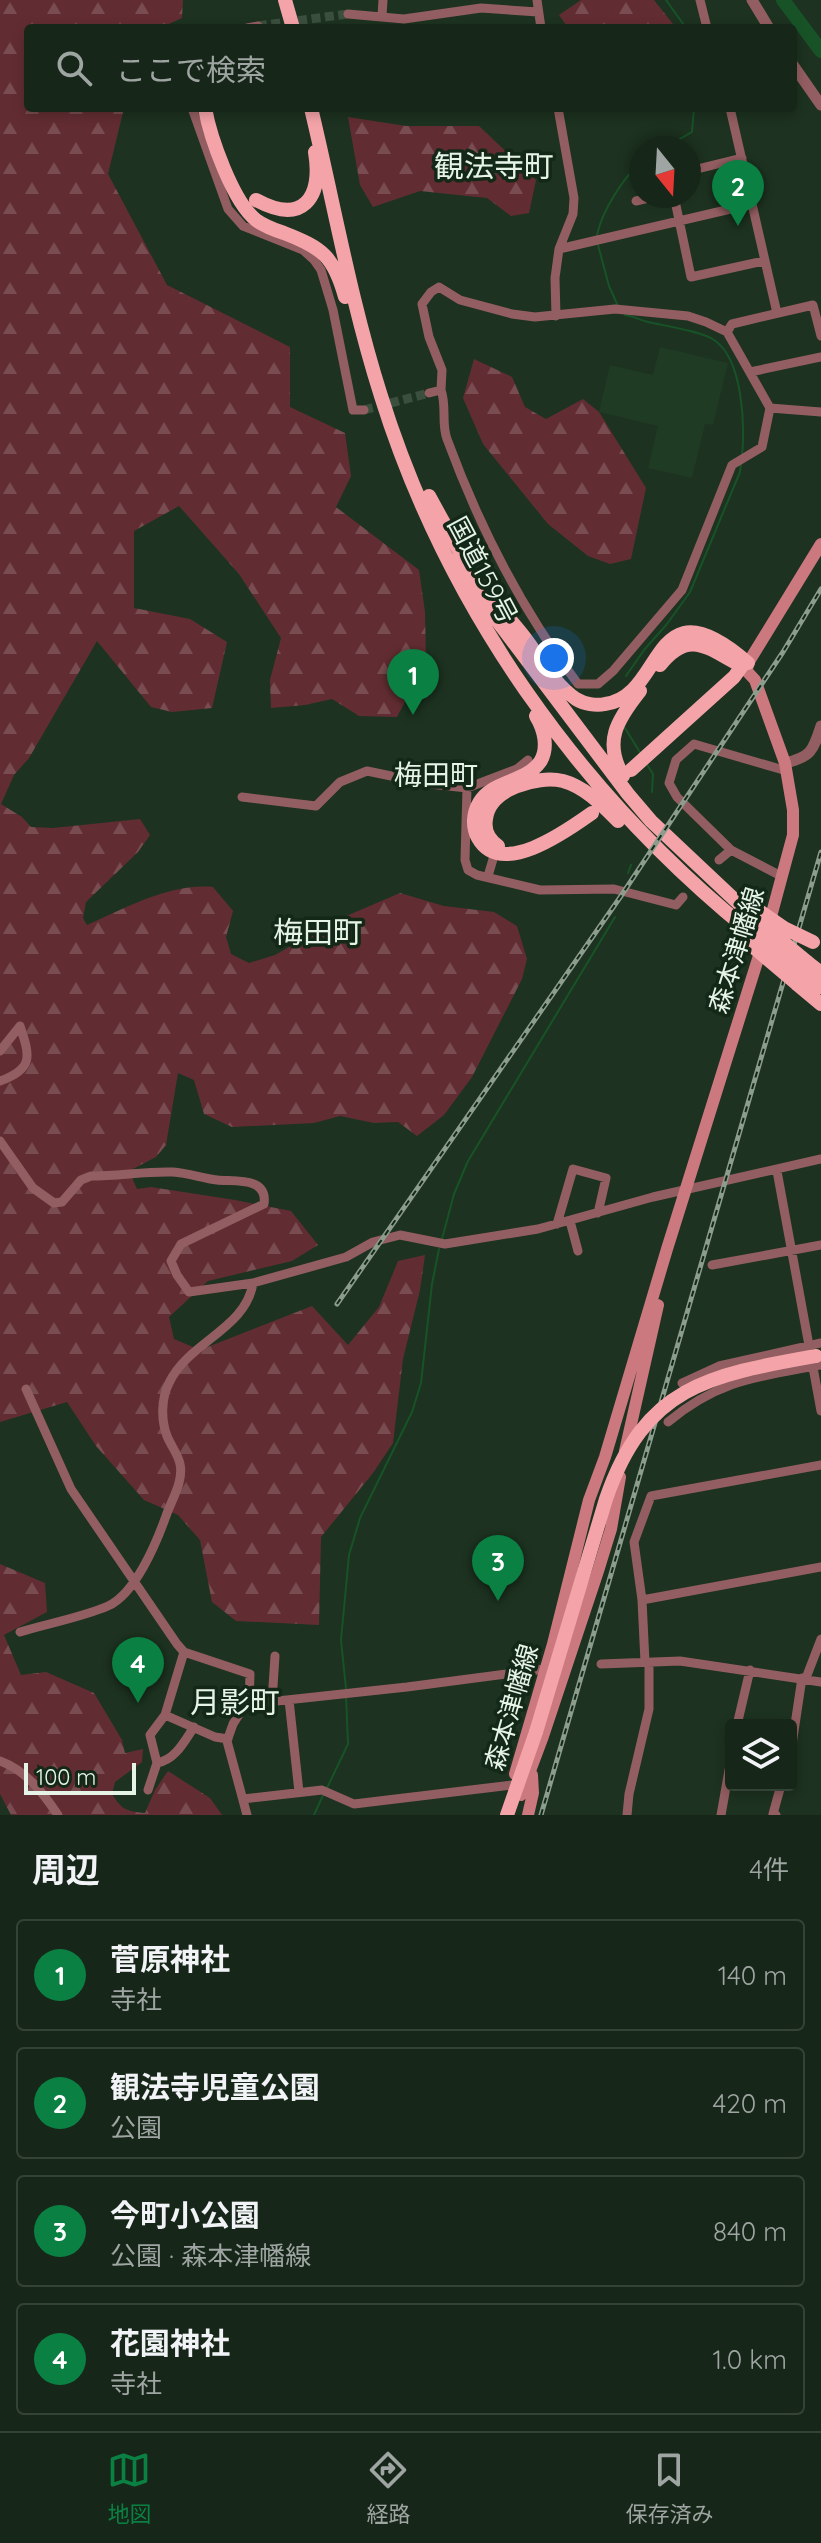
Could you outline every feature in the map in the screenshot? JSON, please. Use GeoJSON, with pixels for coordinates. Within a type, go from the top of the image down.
{"type":"FeatureCollection","features":[{"type":"Feature","properties":{"kind":"highway"},"geometry":{"type":"LineString","coordinates":[[282,0],[281,11],[287,24]]}},
{"type":"Feature","properties":{"kind":"highway"},"geometry":{"type":"LineString","coordinates":[[206,112],[225,170],[243,208],[258,222],[313,246],[337,270],[377,393],[382,398]]}},
{"type":"Feature","properties":{"kind":"highway"},"geometry":{"type":"LineString","coordinates":[[256,200],[286,212],[301,207],[311,197],[317,184],[311,112]]}},
{"type":"Feature","properties":{"kind":"highway","name":"国道159号"},"geometry":{"type":"LineString","coordinates":[[312,112],[354,295],[382,398],[429,520],[464,591],[547,722],[585,771],[626,817],[692,882],[732,917],[752,925]]}},
{"type":"Feature","properties":{"kind":"highway","name":"国道159号"},"geometry":{"type":"LineString","coordinates":[[312,112],[379,373],[406,453],[436,519],[475,588],[541,680],[651,821],[752,925],[821,987]]}},
{"type":"Feature","properties":{"kind":"highway"},"geometry":{"type":"LineString","coordinates":[[406,453],[471,571],[557,681],[579,701],[591,705],[619,701],[631,693],[665,644],[678,635],[693,633],[711,638],[727,646],[746,667]]}},
{"type":"Feature","properties":{"kind":"highway"},"geometry":{"type":"LineString","coordinates":[[429,520],[429,527],[464,599],[526,699],[541,725],[544,737],[540,762],[529,772],[488,793],[477,806],[473,821],[479,839],[496,849],[542,841],[590,811]]}},
{"type":"Feature","properties":{"kind":"highway"},"geometry":{"type":"LineString","coordinates":[[628,794],[626,781],[613,754],[615,731],[634,698],[671,652],[680,646],[702,645],[746,667]]}},
{"type":"Feature","properties":{"kind":"highway"},"geometry":{"type":"LineString","coordinates":[[633,772],[746,667]]}},
{"type":"Feature","properties":{"kind":"highway"},"geometry":{"type":"LineString","coordinates":[[496,849],[485,825],[486,813],[496,799],[521,786],[550,779],[561,780],[589,794],[672,869],[692,882]]}},
{"type":"Feature","properties":{"kind":"highway"},"geometry":{"type":"LineString","coordinates":[[752,925],[784,928],[817,944]]}},
{"type":"Feature","properties":{"kind":"highway"},"geometry":{"type":"LineString","coordinates":[[752,925],[802,973],[821,1004]]}},
{"type":"Feature","properties":{"kind":"highway","name":"国道159号"},"geometry":{"type":"LineString","coordinates":[[802,973],[821,973]]}},
{"type":"Feature","properties":{"kind":"highway"},"geometry":{"type":"LineString","coordinates":[[508,1815],[606,1499],[616,1470],[636,1435],[667,1404],[702,1383],[734,1372],[817,1355]]}},
{"type":"Feature","properties":{"kind":"main road"},"geometry":{"type":"LineString","coordinates":[[746,667],[821,544]]}},
{"type":"Feature","properties":{"kind":"main road","name":"森本津幡線"},"geometry":{"type":"LineString","coordinates":[[508,1815],[512,1785],[589,1500],[605,1457],[760,954],[793,835],[793,810],[786,767],[755,680],[746,667]]}},
{"type":"Feature","properties":{"kind":"main road","name":"森本津幡線"},"geometry":{"type":"LineString","coordinates":[[508,1815],[533,1764],[611,1529],[670,1243]]}},
{"type":"Feature","properties":{"kind":"main road"},"geometry":{"type":"LineString","coordinates":[[528,1815],[533,1793],[533,1764]]}},
{"type":"Feature","properties":{"kind":"street"},"geometry":{"type":"LineString","coordinates":[[382,16],[383,0]]}},
{"type":"Feature","properties":{"kind":"street"},"geometry":{"type":"LineString","coordinates":[[537,0],[540,24]]}},
{"type":"Feature","properties":{"kind":"street"},"geometry":{"type":"LineString","coordinates":[[700,0],[706,24]]}},
{"type":"Feature","properties":{"kind":"street"},"geometry":{"type":"LineString","coordinates":[[752,0],[765,24]]}},
{"type":"Feature","properties":{"kind":"street"},"geometry":{"type":"LineString","coordinates":[[348,14],[404,19],[481,8],[538,12]]}},
{"type":"Feature","properties":{"kind":"street"},"geometry":{"type":"LineString","coordinates":[[797,75],[821,105]]}},
{"type":"Feature","properties":{"kind":"street"},"geometry":{"type":"LineString","coordinates":[[193,112],[225,200],[235,219],[243,226],[303,250],[321,270],[333,310],[353,410],[364,410]]}},
{"type":"Feature","properties":{"kind":"street"},"geometry":{"type":"LineString","coordinates":[[556,316],[555,278],[559,249],[573,214],[574,198],[559,112]]}},
{"type":"Feature","properties":{"kind":"street"},"geometry":{"type":"LineString","coordinates":[[731,112],[777,313]]}},
{"type":"Feature","properties":{"kind":"street"},"geometry":{"type":"LineString","coordinates":[[701,168],[742,158]]}},
{"type":"Feature","properties":{"kind":"street"},"geometry":{"type":"LineString","coordinates":[[559,249],[752,204]]}},
{"type":"Feature","properties":{"kind":"street"},"geometry":{"type":"LineString","coordinates":[[676,208],[691,277],[764,261]]}},
{"type":"Feature","properties":{"kind":"street"},"geometry":{"type":"LineString","coordinates":[[439,287],[460,300],[512,314],[556,316],[619,309],[688,316],[727,332],[770,408],[762,447],[732,465],[682,590],[613,671],[598,684],[578,684],[525,608],[497,555],[445,434],[442,370],[429,337],[422,304],[439,287]]}},
{"type":"Feature","properties":{"kind":"street"},"geometry":{"type":"LineString","coordinates":[[727,332],[732,324],[813,305],[821,336]]}},
{"type":"Feature","properties":{"kind":"street"},"geometry":{"type":"LineString","coordinates":[[750,372],[821,357]]}},
{"type":"Feature","properties":{"kind":"street"},"geometry":{"type":"LineString","coordinates":[[429,393],[441,390]]}},
{"type":"Feature","properties":{"kind":"street"},"geometry":{"type":"LineString","coordinates":[[770,408],[821,412]]}},
{"type":"Feature","properties":{"kind":"street"},"geometry":{"type":"LineString","coordinates":[[781,876],[731,850],[677,797],[669,783],[676,760],[694,744],[786,767],[813,750],[821,726]]}},
{"type":"Feature","properties":{"kind":"street"},"geometry":{"type":"LineString","coordinates":[[242,797],[316,806],[340,782],[367,771],[467,788],[517,769],[528,760]]}},
{"type":"Feature","properties":{"kind":"street"},"geometry":{"type":"LineString","coordinates":[[467,788],[465,860],[468,870],[477,875],[540,890],[614,889],[676,905],[683,897]]}},
{"type":"Feature","properties":{"kind":"street"},"geometry":{"type":"LineString","coordinates":[[488,876],[496,849]]}},
{"type":"Feature","properties":{"kind":"street"},"geometry":{"type":"LineString","coordinates":[[719,860],[731,850]]}},
{"type":"Feature","properties":{"kind":"street"},"geometry":{"type":"LineString","coordinates":[[0,1051],[20,1026],[28,1056],[25,1067],[17,1075],[0,1081]]}},
{"type":"Feature","properties":{"kind":"street"},"geometry":{"type":"LineString","coordinates":[[0,1141],[33,1188],[54,1203],[62,1202],[81,1180],[91,1176],[171,1172],[220,1180],[245,1180],[260,1189],[264,1204],[181,1244],[171,1261],[189,1292],[253,1283],[346,1257],[373,1242],[400,1235],[440,1243],[538,1229],[821,1159]]}},
{"type":"Feature","properties":{"kind":"street"},"geometry":{"type":"LineString","coordinates":[[557,1224],[573,1169],[606,1178],[598,1213]]}},
{"type":"Feature","properties":{"kind":"street"},"geometry":{"type":"LineString","coordinates":[[777,1171],[791,1250],[817,1355],[821,1411]]}},
{"type":"Feature","properties":{"kind":"street"},"geometry":{"type":"LineString","coordinates":[[570,1221],[578,1251]]}},
{"type":"Feature","properties":{"kind":"street"},"geometry":{"type":"LineString","coordinates":[[712,1265],[821,1245]]}},
{"type":"Feature","properties":{"kind":"street"},"geometry":{"type":"LineString","coordinates":[[20,1632],[109,1606],[130,1588],[159,1536],[181,1472],[180,1461],[166,1434],[163,1413],[163,1399],[169,1381],[200,1347],[245,1309],[253,1283]]}},
{"type":"Feature","properties":{"kind":"street"},"geometry":{"type":"LineString","coordinates":[[682,1383],[727,1364],[817,1355]]}},
{"type":"Feature","properties":{"kind":"street"},"geometry":{"type":"LineString","coordinates":[[668,1422],[701,1398],[726,1385],[817,1355]]}},
{"type":"Feature","properties":{"kind":"street"},"geometry":{"type":"LineString","coordinates":[[693,1377],[701,1398]]}},
{"type":"Feature","properties":{"kind":"street"},"geometry":{"type":"LineString","coordinates":[[26,1389],[71,1489],[184,1652],[250,1674],[249,1704]]}},
{"type":"Feature","properties":{"kind":"street"},"geometry":{"type":"LineString","coordinates":[[605,1457],[625,1454]]}},
{"type":"Feature","properties":{"kind":"street"},"geometry":{"type":"LineString","coordinates":[[627,1815],[649,1709],[642,1600],[634,1542],[651,1496],[821,1465]]}},
{"type":"Feature","properties":{"kind":"street"},"geometry":{"type":"LineString","coordinates":[[642,1600],[821,1567]]}},
{"type":"Feature","properties":{"kind":"street"},"geometry":{"type":"LineString","coordinates":[[569,1574],[598,1571]]}},
{"type":"Feature","properties":{"kind":"street"},"geometry":{"type":"LineString","coordinates":[[797,1719],[804,1678],[821,1639]]}},
{"type":"Feature","properties":{"kind":"street"},"geometry":{"type":"LineString","coordinates":[[148,1790],[157,1763],[150,1735],[165,1715],[184,1652]]}},
{"type":"Feature","properties":{"kind":"street"},"geometry":{"type":"LineString","coordinates":[[272,1702],[275,1656]]}},
{"type":"Feature","properties":{"kind":"street"},"geometry":{"type":"LineString","coordinates":[[601,1664],[680,1661],[821,1682]]}},
{"type":"Feature","properties":{"kind":"street"},"geometry":{"type":"LineString","coordinates":[[247,1815],[228,1739],[233,1724],[249,1704],[545,1669]]}},
{"type":"Feature","properties":{"kind":"street"},"geometry":{"type":"LineString","coordinates":[[738,1719],[750,1670]]}},
{"type":"Feature","properties":{"kind":"street"},"geometry":{"type":"LineString","coordinates":[[289,1700],[299,1792]]}},
{"type":"Feature","properties":{"kind":"street"},"geometry":{"type":"LineString","coordinates":[[165,1715],[215,1737],[228,1739]]}},
{"type":"Feature","properties":{"kind":"street"},"geometry":{"type":"LineString","coordinates":[[157,1763],[165,1762],[179,1750],[194,1727]]}},
{"type":"Feature","properties":{"kind":"street"},"geometry":{"type":"LineString","coordinates":[[0,1761],[38,1786],[58,1815]]}},
{"type":"Feature","properties":{"kind":"street"},"geometry":{"type":"LineString","coordinates":[[243,1799],[326,1791],[354,1804],[512,1785]]}},
{"type":"Feature","properties":{"kind":"street"},"geometry":{"type":"LineString","coordinates":[[721,1815],[725,1791]]}},
{"type":"Feature","properties":{"kind":"street"},"geometry":{"type":"LineString","coordinates":[[776,1815],[773,1814],[779,1791]]}},
{"type":"Feature","properties":{"kind":"shaded area"},"geometry":{"type":"Polygon","coordinates":[[[660,347],[728,363],[713,425],[705,424],[692,478],[648,468],[658,426],[599,412],[610,365],[653,375],[660,347]]]}},
{"type":"Feature","properties":{"kind":"green space"},"geometry":{"type":"Polygon","coordinates":[[[0,0],[183,0],[182,18],[169,24],[24,24],[24,112],[123,112],[108,174],[167,285],[290,347],[290,407],[345,433],[351,476],[336,507],[419,570],[425,612],[426,661],[397,717],[359,716],[332,699],[271,708],[270,680],[281,638],[239,574],[179,506],[134,531],[134,608],[190,619],[227,642],[212,708],[172,712],[151,707],[97,641],[29,758],[14,775],[1,804],[22,817],[31,827],[53,828],[140,819],[150,835],[138,852],[86,902],[83,918],[87,925],[165,893],[213,887],[233,911],[226,937],[231,954],[249,963],[275,955],[337,920],[400,893],[444,906],[494,912],[517,926],[527,959],[522,979],[472,1077],[444,1115],[417,1136],[398,1122],[374,1123],[340,1116],[314,1123],[232,1127],[204,1114],[194,1080],[178,1073],[166,1145],[156,1157],[129,1171],[137,1189],[151,1187],[291,1211],[318,1245],[292,1261],[208,1281],[169,1317],[174,1339],[200,1350],[312,1306],[348,1345],[379,1307],[398,1261],[425,1255],[403,1359],[393,1443],[321,1537],[319,1625],[236,1621],[212,1602],[200,1540],[178,1515],[144,1500],[96,1446],[67,1402],[0,1422],[0,0]]]}},
{"type":"Feature","properties":{"kind":"green space"},"geometry":{"type":"Polygon","coordinates":[[[581,0],[654,0],[673,24],[565,24],[559,15],[581,0]]]}},
{"type":"Feature","properties":{"kind":"green space"},"geometry":{"type":"Polygon","coordinates":[[[348,117],[406,126],[479,126],[536,180],[529,213],[511,216],[487,198],[420,191],[373,207],[360,185],[348,117]]]}},
{"type":"Feature","properties":{"kind":"green space"},"geometry":{"type":"Polygon","coordinates":[[[474,359],[512,377],[525,407],[546,419],[583,399],[599,412],[646,488],[631,559],[610,564],[588,556],[548,524],[483,444],[463,398],[474,359]]]}},
{"type":"Feature","properties":{"kind":"green space"},"geometry":{"type":"Polygon","coordinates":[[[0,1564],[45,1583],[47,1612],[4,1635],[21,1675],[46,1672],[94,1693],[122,1740],[125,1753],[143,1749],[142,1762],[115,1782],[112,1794],[122,1807],[145,1813],[168,1771],[210,1798],[222,1815],[11,1815],[0,1794],[0,1564]]]}},
{"type":"Feature","properties":{"kind":"waterway"},"geometry":{"type":"LineString","coordinates":[[666,0],[683,24]]}},
{"type":"Feature","properties":{"kind":"waterway"},"geometry":{"type":"LineString","coordinates":[[783,0],[821,51]]}},
{"type":"Feature","properties":{"kind":"waterway"},"geometry":{"type":"LineString","coordinates":[[685,136],[692,132],[694,112]]}},
{"type":"Feature","properties":{"kind":"waterway"},"geometry":{"type":"LineString","coordinates":[[597,235],[603,216],[629,175]]}},
{"type":"Feature","properties":{"kind":"waterway"},"geometry":{"type":"LineString","coordinates":[[598,245],[618,306]]}},
{"type":"Feature","properties":{"kind":"waterway"},"geometry":{"type":"LineString","coordinates":[[625,315],[701,334],[724,349],[740,394],[742,456]]}},
{"type":"Feature","properties":{"kind":"waterway"},"geometry":{"type":"LineString","coordinates":[[626,676],[690,592],[741,463]]}},
{"type":"Feature","properties":{"kind":"waterway"},"geometry":{"type":"LineString","coordinates":[[625,728],[641,754]]}},
{"type":"Feature","properties":{"kind":"waterway"},"geometry":{"type":"LineString","coordinates":[[646,763],[653,774],[652,792]]}},
{"type":"Feature","properties":{"kind":"waterway"},"geometry":{"type":"LineString","coordinates":[[628,873],[631,865]]}},
{"type":"Feature","properties":{"kind":"waterway"},"geometry":{"type":"LineString","coordinates":[[442,1239],[454,1194],[468,1161],[615,917]]}},
{"type":"Feature","properties":{"kind":"waterway"},"geometry":{"type":"LineString","coordinates":[[346,1689],[341,1640],[349,1555],[360,1518],[412,1412],[421,1383],[439,1249]]}},
{"type":"Feature","properties":{"kind":"waterway"},"geometry":{"type":"LineString","coordinates":[[327,1788],[348,1744],[346,1695]]}},
{"type":"Feature","properties":{"kind":"waterway"},"geometry":{"type":"LineString","coordinates":[[314,1815],[324,1793]]}},
{"type":"Feature","properties":{"kind":"tunnel"},"geometry":{"type":"LineString","coordinates":[[273,24],[348,14]]}},
{"type":"Feature","properties":{"kind":"tunnel"},"geometry":{"type":"LineString","coordinates":[[364,410],[429,393]]}},
{"type":"Feature","properties":{"kind":"railway"},"geometry":{"type":"LineString","coordinates":[[337,1304],[621,896],[783,652],[821,589]]}},
{"type":"Feature","properties":{"kind":"railway"},"geometry":{"type":"LineString","coordinates":[[541,1815],[821,852]]}},
{"type":"Feature","properties":{"kind":"place","name":"観法寺児童公園"},"geometry":{"type":"Point","coordinates":[738,226]}},
{"type":"Feature","properties":{"kind":"place","name":"菅原神社"},"geometry":{"type":"Point","coordinates":[413,715]}},
{"type":"Feature","properties":{"kind":"place","name":"今町小公園"},"geometry":{"type":"Point","coordinates":[498,1601]}},
{"type":"Feature","properties":{"kind":"place","name":"花園神社"},"geometry":{"type":"Point","coordinates":[138,1703]}},
{"type":"Feature","properties":{"kind":"district","name":"観法寺町"},"geometry":{"type":"Point","coordinates":[494,166]}},
{"type":"Feature","properties":{"kind":"district","name":"梅田町"},"geometry":{"type":"Point","coordinates":[436,774]}},
{"type":"Feature","properties":{"kind":"district","name":"梅田町"},"geometry":{"type":"Point","coordinates":[318,932]}},
{"type":"Feature","properties":{"kind":"district","name":"月影町"},"geometry":{"type":"Point","coordinates":[235,1702]}}]}
